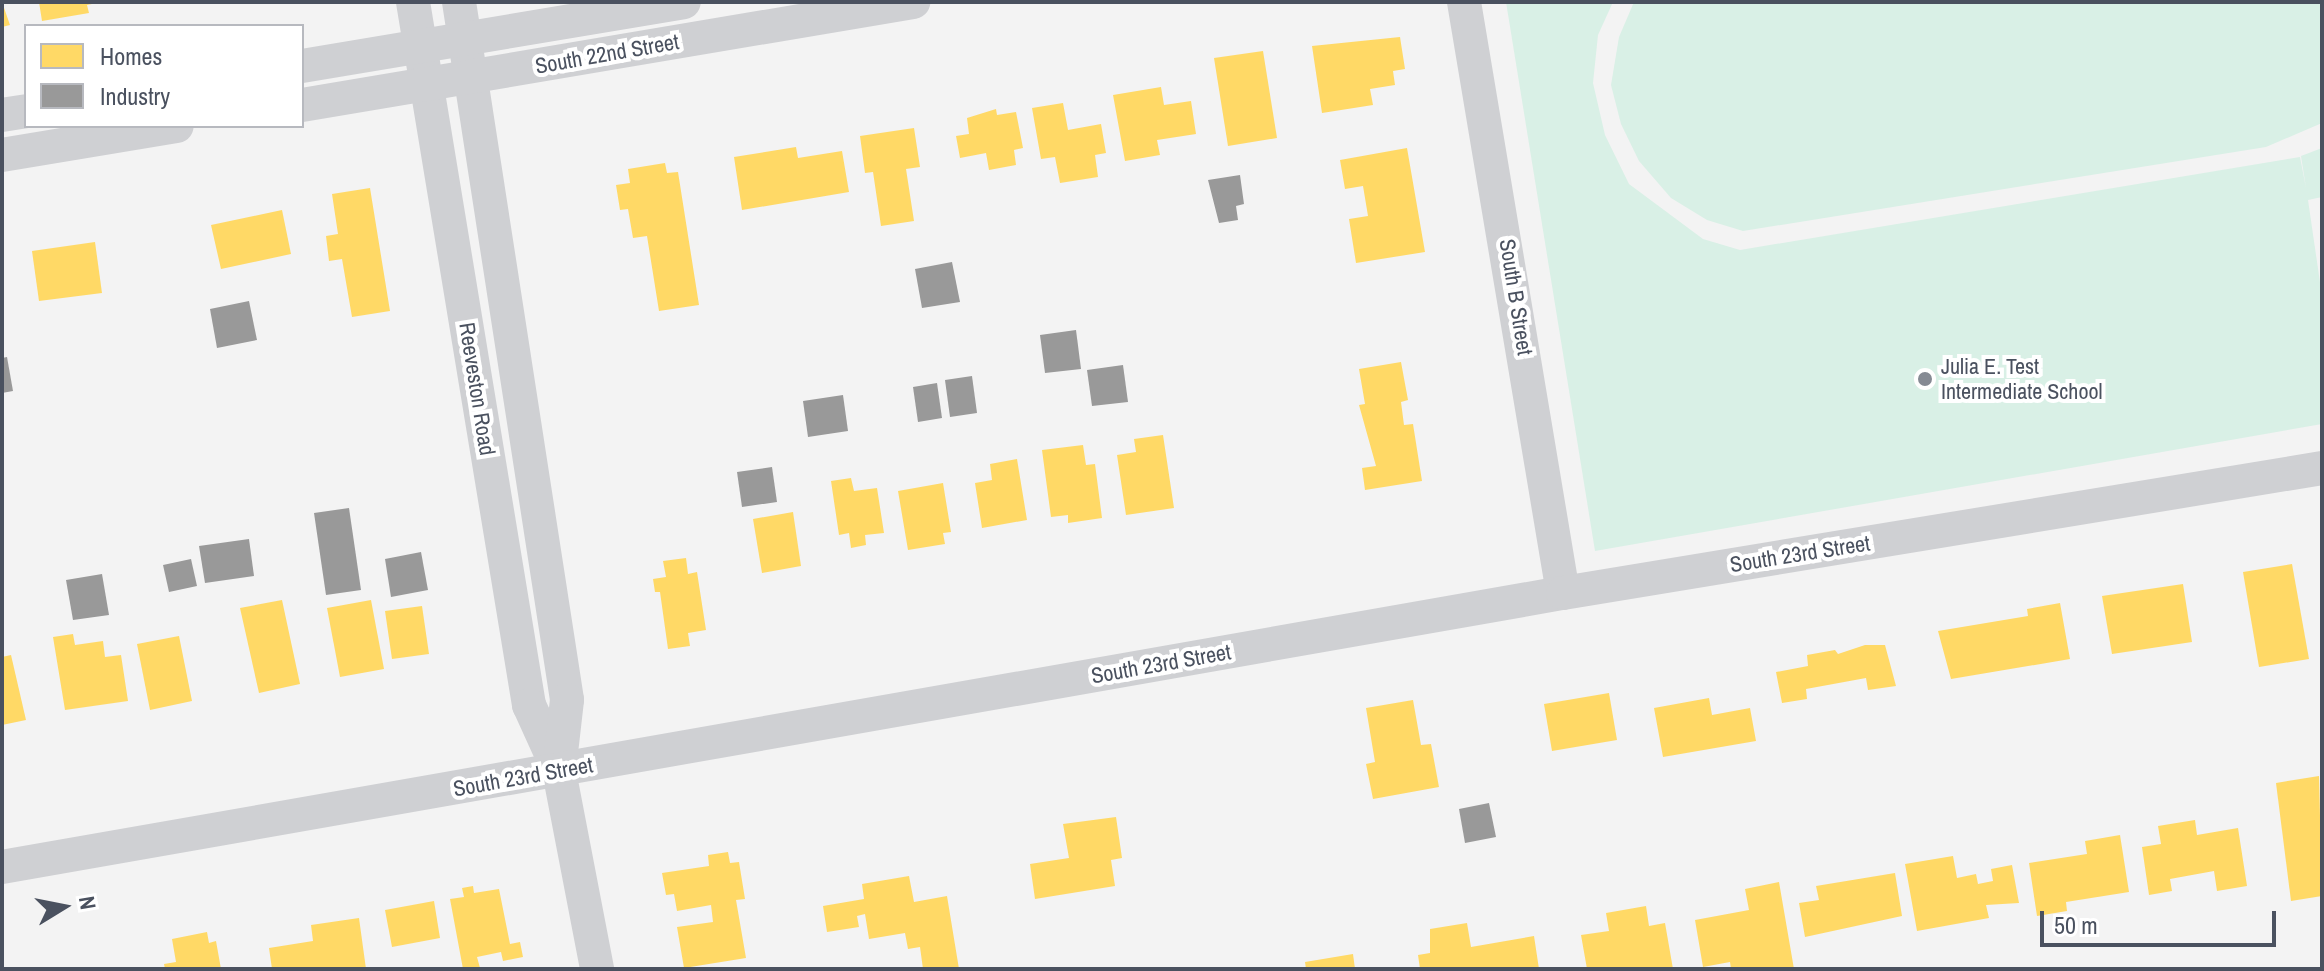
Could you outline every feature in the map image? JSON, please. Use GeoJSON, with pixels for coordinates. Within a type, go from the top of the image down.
{"type":"FeatureCollection","features":[{"type":"Feature","properties":{"kind":"street","name":"Reeveston Road"},"geometry":{"type":"LineString","coordinates":[[413,2],[529,705],[559,771],[597,969]]}},
{"type":"Feature","properties":{"kind":"street","name":"Reeveston Road"},"geometry":{"type":"LineString","coordinates":[[459,2],[467,77],[567,700],[559,771]]}},
{"type":"Feature","properties":{"kind":"street","name":"South 22nd Street"},"geometry":{"type":"LineString","coordinates":[[304,66],[684,2]]}},
{"type":"Feature","properties":{"kind":"street","name":"South 22nd Street"},"geometry":{"type":"LineString","coordinates":[[304,105],[913,2]]}},
{"type":"Feature","properties":{"kind":"street","name":"South B Street"},"geometry":{"type":"LineString","coordinates":[[1464,2],[1563,593]]}},
{"type":"Feature","properties":{"kind":"street"},"geometry":{"type":"LineString","coordinates":[[2,115],[24,111]]}},
{"type":"Feature","properties":{"kind":"street"},"geometry":{"type":"LineString","coordinates":[[2,155],[165,128]]}},
{"type":"Feature","properties":{"kind":"street","name":"South 23rd Street"},"geometry":{"type":"LineString","coordinates":[[2,867],[1563,593],[2322,468]]}},
{"type":"Feature","properties":{"kind":"green space"},"geometry":{"type":"Polygon","coordinates":[[[1506,2],[1613,2],[1598,35],[1593,83],[1605,135],[1629,184],[1703,239],[1740,250],[2300,157],[2306,188],[2301,156],[2322,148],[2322,197],[2308,200],[2322,296],[2322,424],[1595,551],[1506,2]]]}},
{"type":"Feature","properties":{"kind":"green space"},"geometry":{"type":"Polygon","coordinates":[[[1634,2],[2322,2],[2322,123],[2266,147],[1743,231],[1707,220],[1671,198],[1639,161],[1621,124],[1611,85],[1619,37],[1634,2]]]}},
{"type":"Feature","properties":{"kind":"building: Homes"},"geometry":{"type":"Polygon","coordinates":[[[2,2],[10,25],[2,27],[2,2]]]}},
{"type":"Feature","properties":{"kind":"building: Homes"},"geometry":{"type":"Polygon","coordinates":[[[39,2],[92,4],[87,5],[89,13],[42,21],[39,2]]]}},
{"type":"Feature","properties":{"kind":"building: Homes"},"geometry":{"type":"Polygon","coordinates":[[[1400,37],[1405,69],[1393,71],[1395,85],[1370,89],[1373,105],[1322,113],[1312,46],[1400,37]]]}},
{"type":"Feature","properties":{"kind":"building: Homes"},"geometry":{"type":"Polygon","coordinates":[[[1263,51],[1277,138],[1228,146],[1214,58],[1263,51]]]}},
{"type":"Feature","properties":{"kind":"building: Homes"},"geometry":{"type":"Polygon","coordinates":[[[1161,87],[1164,105],[1191,101],[1196,134],[1157,140],[1160,155],[1125,161],[1113,95],[1161,87]]]}},
{"type":"Feature","properties":{"kind":"building: Homes"},"geometry":{"type":"Polygon","coordinates":[[[1063,103],[1068,130],[1101,124],[1106,153],[1095,155],[1098,177],[1060,183],[1055,157],[1041,159],[1032,108],[1063,103]]]}},
{"type":"Feature","properties":{"kind":"building: Homes"},"geometry":{"type":"Polygon","coordinates":[[[996,109],[997,115],[1016,112],[1023,148],[1014,150],[1016,165],[989,170],[986,153],[960,158],[956,136],[969,134],[967,118],[996,109]]]}},
{"type":"Feature","properties":{"kind":"building: Homes"},"geometry":{"type":"Polygon","coordinates":[[[914,128],[920,167],[906,169],[914,221],[881,226],[873,172],[865,173],[860,136],[914,128]]]}},
{"type":"Feature","properties":{"kind":"building: Homes"},"geometry":{"type":"Polygon","coordinates":[[[796,147],[798,158],[842,151],[849,192],[742,210],[734,157],[796,147]]]}},
{"type":"Feature","properties":{"kind":"building: Homes"},"geometry":{"type":"Polygon","coordinates":[[[1407,148],[1425,252],[1356,263],[1349,219],[1368,216],[1363,186],[1345,189],[1340,160],[1407,148]]]}},
{"type":"Feature","properties":{"kind":"building: Homes"},"geometry":{"type":"Polygon","coordinates":[[[665,163],[667,173],[678,172],[699,305],[659,311],[647,236],[633,238],[628,209],[620,210],[616,185],[630,183],[628,169],[665,163]]]}},
{"type":"Feature","properties":{"kind":"building: Homes"},"geometry":{"type":"Polygon","coordinates":[[[370,188],[390,311],[352,317],[342,259],[329,261],[326,236],[338,234],[332,194],[370,188]]]}},
{"type":"Feature","properties":{"kind":"building: Homes"},"geometry":{"type":"Polygon","coordinates":[[[282,210],[291,254],[221,269],[211,225],[282,210]]]}},
{"type":"Feature","properties":{"kind":"building: Homes"},"geometry":{"type":"Polygon","coordinates":[[[95,242],[102,293],[39,301],[32,251],[95,242]]]}},
{"type":"Feature","properties":{"kind":"building: Homes"},"geometry":{"type":"Polygon","coordinates":[[[1401,362],[1408,400],[1401,402],[1404,425],[1413,424],[1422,481],[1365,490],[1362,468],[1376,466],[1359,405],[1365,404],[1359,369],[1401,362]]]}},
{"type":"Feature","properties":{"kind":"building: Homes"},"geometry":{"type":"Polygon","coordinates":[[[1163,435],[1174,508],[1126,515],[1117,455],[1136,452],[1134,439],[1163,435]]]}},
{"type":"Feature","properties":{"kind":"building: Homes"},"geometry":{"type":"Polygon","coordinates":[[[1083,445],[1086,465],[1095,464],[1102,518],[1068,523],[1068,515],[1051,517],[1042,450],[1083,445]]]}},
{"type":"Feature","properties":{"kind":"building: Homes"},"geometry":{"type":"Polygon","coordinates":[[[1017,459],[1027,520],[982,528],[975,483],[992,480],[990,464],[1017,459]]]}},
{"type":"Feature","properties":{"kind":"building: Homes"},"geometry":{"type":"Polygon","coordinates":[[[851,478],[854,491],[877,488],[884,533],[865,535],[866,545],[851,548],[849,533],[839,535],[831,481],[851,478]]]}},
{"type":"Feature","properties":{"kind":"building: Homes"},"geometry":{"type":"Polygon","coordinates":[[[943,483],[951,532],[943,533],[945,544],[908,550],[898,491],[943,483]]]}},
{"type":"Feature","properties":{"kind":"building: Homes"},"geometry":{"type":"Polygon","coordinates":[[[793,512],[801,566],[762,573],[753,519],[793,512]]]}},
{"type":"Feature","properties":{"kind":"building: Homes"},"geometry":{"type":"Polygon","coordinates":[[[686,558],[688,574],[697,572],[706,630],[688,633],[690,646],[668,649],[660,592],[655,592],[653,579],[666,577],[663,561],[686,558]]]}},
{"type":"Feature","properties":{"kind":"building: Homes"},"geometry":{"type":"Polygon","coordinates":[[[2292,564],[2309,659],[2259,667],[2243,572],[2292,564]]]}},
{"type":"Feature","properties":{"kind":"building: Homes"},"geometry":{"type":"Polygon","coordinates":[[[2183,584],[2192,642],[2112,654],[2102,596],[2183,584]]]}},
{"type":"Feature","properties":{"kind":"building: Homes"},"geometry":{"type":"Polygon","coordinates":[[[282,600],[300,684],[259,693],[240,608],[282,600]]]}},
{"type":"Feature","properties":{"kind":"building: Homes"},"geometry":{"type":"Polygon","coordinates":[[[371,600],[384,669],[340,677],[327,608],[371,600]]]}},
{"type":"Feature","properties":{"kind":"building: Homes"},"geometry":{"type":"Polygon","coordinates":[[[2060,603],[2070,659],[1951,679],[1938,631],[2028,616],[2027,609],[2060,603]]]}},
{"type":"Feature","properties":{"kind":"building: Homes"},"geometry":{"type":"Polygon","coordinates":[[[422,606],[429,654],[392,659],[385,611],[422,606]]]}},
{"type":"Feature","properties":{"kind":"building: Homes"},"geometry":{"type":"Polygon","coordinates":[[[73,634],[75,645],[103,641],[105,657],[121,655],[128,701],[65,710],[53,637],[73,634]]]}},
{"type":"Feature","properties":{"kind":"building: Homes"},"geometry":{"type":"Polygon","coordinates":[[[179,636],[192,701],[150,710],[137,644],[179,636]]]}},
{"type":"Feature","properties":{"kind":"building: Homes"},"geometry":{"type":"Polygon","coordinates":[[[1865,645],[1885,645],[1896,686],[1868,690],[1866,678],[1806,689],[1807,699],[1782,703],[1776,672],[1808,666],[1807,655],[1835,650],[1838,654],[1865,645]]]}},
{"type":"Feature","properties":{"kind":"building: Homes"},"geometry":{"type":"Polygon","coordinates":[[[11,655],[26,720],[2,725],[2,657],[11,655]]]}},
{"type":"Feature","properties":{"kind":"building: Homes"},"geometry":{"type":"Polygon","coordinates":[[[1609,693],[1617,740],[1552,751],[1544,704],[1609,693]]]}},
{"type":"Feature","properties":{"kind":"building: Homes"},"geometry":{"type":"Polygon","coordinates":[[[1709,698],[1712,715],[1750,708],[1756,741],[1663,757],[1654,708],[1709,698]]]}},
{"type":"Feature","properties":{"kind":"building: Homes"},"geometry":{"type":"Polygon","coordinates":[[[1413,700],[1421,745],[1431,744],[1439,787],[1373,799],[1366,764],[1375,762],[1366,708],[1413,700]]]}},
{"type":"Feature","properties":{"kind":"building: Homes"},"geometry":{"type":"Polygon","coordinates":[[[2319,776],[2322,896],[2291,901],[2276,783],[2319,776]]]}},
{"type":"Feature","properties":{"kind":"building: Homes"},"geometry":{"type":"Polygon","coordinates":[[[1116,817],[1122,858],[1111,860],[1115,886],[1035,899],[1030,864],[1069,858],[1063,824],[1116,817]]]}},
{"type":"Feature","properties":{"kind":"building: Homes"},"geometry":{"type":"Polygon","coordinates":[[[2195,820],[2197,835],[2238,828],[2247,886],[2217,891],[2214,871],[2170,879],[2172,891],[2149,895],[2142,847],[2161,844],[2158,826],[2195,820]]]}},
{"type":"Feature","properties":{"kind":"building: Homes"},"geometry":{"type":"Polygon","coordinates":[[[2120,835],[2129,892],[2066,902],[2067,911],[2037,916],[2029,863],[2087,854],[2085,841],[2120,835]]]}},
{"type":"Feature","properties":{"kind":"building: Homes"},"geometry":{"type":"Polygon","coordinates":[[[728,852],[730,863],[739,862],[745,899],[736,900],[746,958],[684,968],[677,927],[713,922],[711,905],[677,911],[674,894],[666,895],[662,873],[709,866],[708,855],[728,852]]]}},
{"type":"Feature","properties":{"kind":"building: Homes"},"geometry":{"type":"Polygon","coordinates":[[[1953,856],[1957,878],[1976,874],[1978,884],[1993,881],[1991,869],[2012,865],[2019,903],[1986,905],[1989,918],[1917,931],[1905,864],[1953,856]]]}},
{"type":"Feature","properties":{"kind":"building: Homes"},"geometry":{"type":"Polygon","coordinates":[[[1895,873],[1902,916],[1805,937],[1799,903],[1819,900],[1816,886],[1895,873]]]}},
{"type":"Feature","properties":{"kind":"building: Homes"},"geometry":{"type":"Polygon","coordinates":[[[909,876],[914,902],[947,896],[959,969],[923,969],[920,947],[908,949],[905,933],[869,939],[865,914],[857,916],[859,927],[827,932],[823,906],[864,899],[862,884],[909,876]]]}},
{"type":"Feature","properties":{"kind":"building: Homes"},"geometry":{"type":"Polygon","coordinates":[[[1779,882],[1794,969],[1731,969],[1730,962],[1703,967],[1695,920],[1749,910],[1745,889],[1779,882]]]}},
{"type":"Feature","properties":{"kind":"building: Homes"},"geometry":{"type":"Polygon","coordinates":[[[473,886],[474,893],[499,889],[510,944],[520,942],[523,957],[503,961],[501,952],[477,957],[480,968],[463,969],[450,899],[464,897],[462,888],[473,886]]]}},
{"type":"Feature","properties":{"kind":"building: Homes"},"geometry":{"type":"Polygon","coordinates":[[[434,901],[440,938],[392,947],[385,910],[434,901]]]}},
{"type":"Feature","properties":{"kind":"building: Homes"},"geometry":{"type":"Polygon","coordinates":[[[1646,906],[1649,926],[1665,923],[1673,969],[1587,969],[1581,935],[1609,931],[1606,913],[1646,906]]]}},
{"type":"Feature","properties":{"kind":"building: Homes"},"geometry":{"type":"Polygon","coordinates":[[[359,918],[366,969],[272,969],[269,948],[313,941],[311,925],[359,918]]]}},
{"type":"Feature","properties":{"kind":"building: Homes"},"geometry":{"type":"Polygon","coordinates":[[[1467,923],[1471,947],[1534,936],[1539,969],[1420,969],[1418,955],[1430,953],[1430,929],[1467,923]]]}},
{"type":"Feature","properties":{"kind":"building: Homes"},"geometry":{"type":"Polygon","coordinates":[[[207,932],[209,943],[216,941],[221,969],[165,969],[164,964],[176,962],[172,939],[207,932]]]}},
{"type":"Feature","properties":{"kind":"building: Homes"},"geometry":{"type":"Polygon","coordinates":[[[1353,954],[1355,969],[1306,969],[1305,962],[1353,954]]]}},
{"type":"Feature","properties":{"kind":"building: Industry"},"geometry":{"type":"Polygon","coordinates":[[[1240,175],[1244,204],[1236,206],[1238,220],[1219,223],[1208,180],[1240,175]]]}},
{"type":"Feature","properties":{"kind":"building: Industry"},"geometry":{"type":"Polygon","coordinates":[[[952,262],[960,302],[922,308],[915,269],[952,262]]]}},
{"type":"Feature","properties":{"kind":"building: Industry"},"geometry":{"type":"Polygon","coordinates":[[[249,301],[257,340],[217,348],[210,309],[249,301]]]}},
{"type":"Feature","properties":{"kind":"building: Industry"},"geometry":{"type":"Polygon","coordinates":[[[1076,330],[1081,369],[1045,373],[1040,335],[1076,330]]]}},
{"type":"Feature","properties":{"kind":"building: Industry"},"geometry":{"type":"Polygon","coordinates":[[[7,357],[13,391],[2,393],[2,358],[7,357]]]}},
{"type":"Feature","properties":{"kind":"building: Industry"},"geometry":{"type":"Polygon","coordinates":[[[1123,365],[1128,402],[1092,406],[1087,370],[1123,365]]]}},
{"type":"Feature","properties":{"kind":"building: Industry"},"geometry":{"type":"Polygon","coordinates":[[[972,376],[977,413],[950,417],[945,380],[972,376]]]}},
{"type":"Feature","properties":{"kind":"building: Industry"},"geometry":{"type":"Polygon","coordinates":[[[937,383],[942,418],[918,422],[913,387],[937,383]]]}},
{"type":"Feature","properties":{"kind":"building: Industry"},"geometry":{"type":"Polygon","coordinates":[[[843,395],[848,431],[808,437],[803,401],[843,395]]]}},
{"type":"Feature","properties":{"kind":"building: Industry"},"geometry":{"type":"Polygon","coordinates":[[[772,467],[777,502],[742,507],[737,472],[772,467]]]}},
{"type":"Feature","properties":{"kind":"building: Industry"},"geometry":{"type":"Polygon","coordinates":[[[349,508],[361,590],[326,595],[314,513],[349,508]]]}},
{"type":"Feature","properties":{"kind":"building: Industry"},"geometry":{"type":"Polygon","coordinates":[[[249,539],[254,576],[205,583],[199,546],[249,539]]]}},
{"type":"Feature","properties":{"kind":"building: Industry"},"geometry":{"type":"Polygon","coordinates":[[[421,552],[428,590],[391,597],[385,559],[421,552]]]}},
{"type":"Feature","properties":{"kind":"building: Industry"},"geometry":{"type":"Polygon","coordinates":[[[191,559],[197,586],[169,592],[163,565],[191,559]]]}},
{"type":"Feature","properties":{"kind":"building: Industry"},"geometry":{"type":"Polygon","coordinates":[[[102,574],[109,615],[73,620],[66,580],[102,574]]]}},
{"type":"Feature","properties":{"kind":"building: Industry"},"geometry":{"type":"Polygon","coordinates":[[[1489,803],[1496,837],[1465,843],[1459,809],[1489,803]]]}},
{"type":"Feature","properties":{"kind":"place","name":"Julia E. Test Intermediate School"},"geometry":{"type":"Point","coordinates":[1925,379]}}]}
